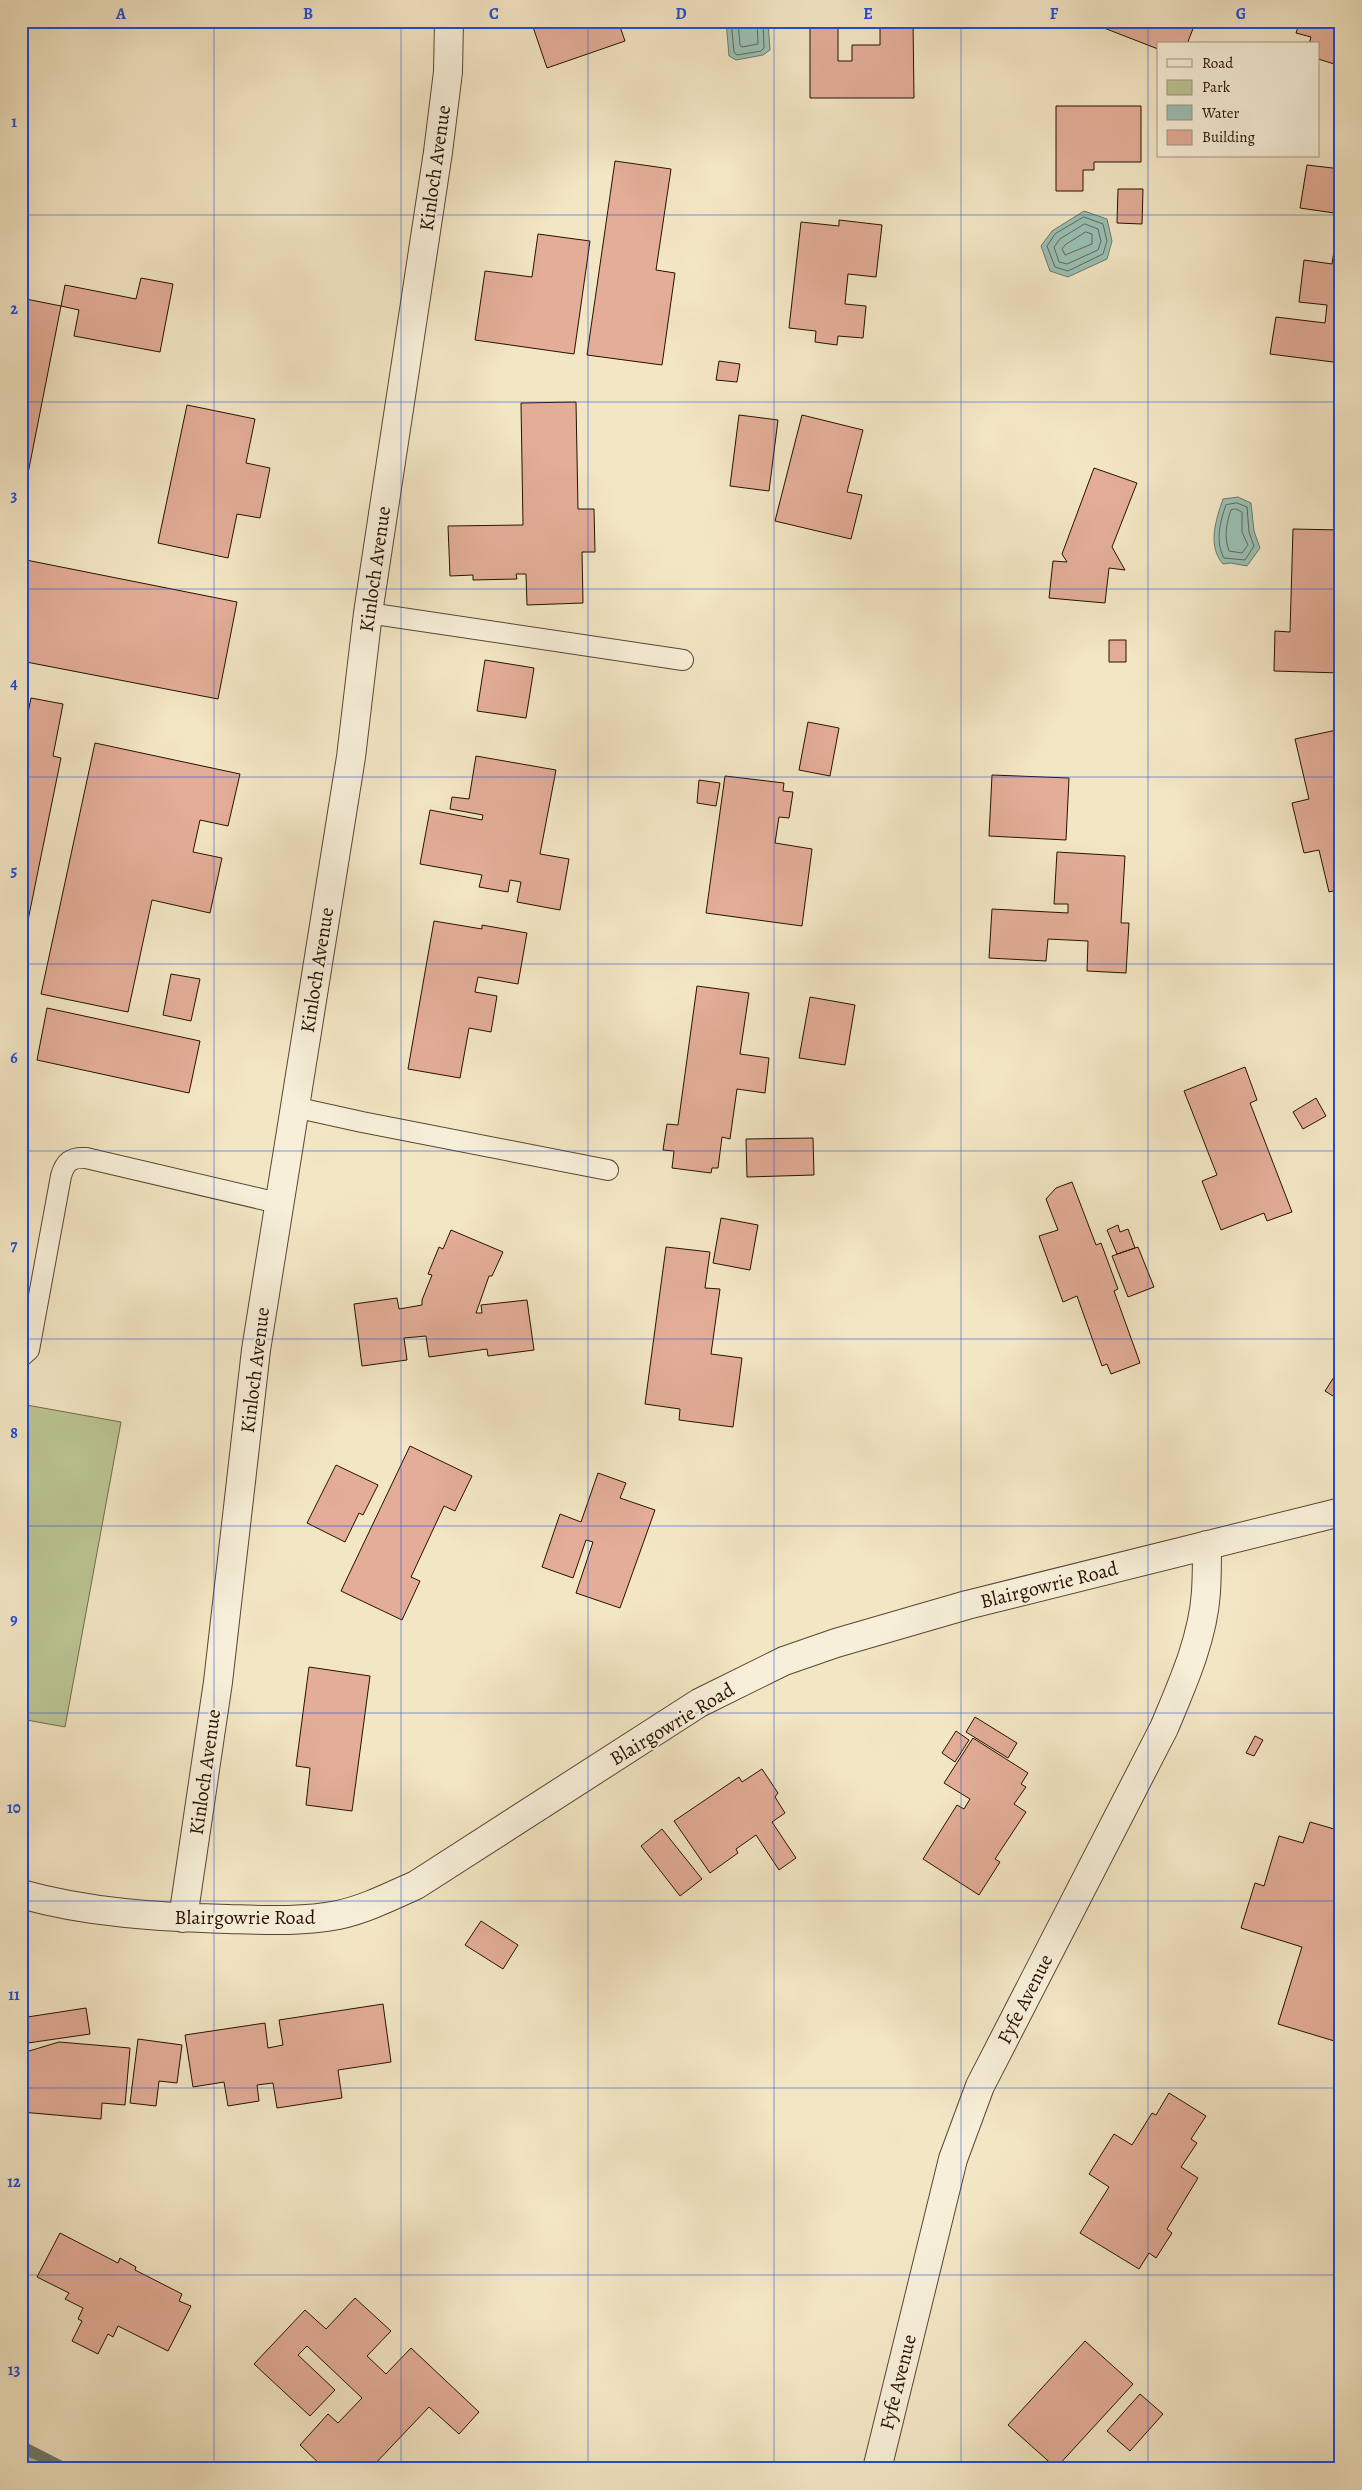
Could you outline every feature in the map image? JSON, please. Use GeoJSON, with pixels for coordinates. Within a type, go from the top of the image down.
{"type":"FeatureCollection","features":[{"type":"Feature","properties":{"kind":"street","name":"Kinloch Avenue"},"geometry":{"type":"LineString","coordinates":[[183,1918],[218,1682],[256,1350],[278,1203],[351,757],[368,612],[439,143],[448,72],[449,21]]}},
{"type":"Feature","properties":{"kind":"street","name":"Blairgowrie Road"},"geometry":{"type":"LineString","coordinates":[[21,1894],[86,1908],[183,1918],[311,1919],[341,1914],[374,1904],[416,1885],[699,1703],[784,1661],[903,1622],[1341,1512]]}},
{"type":"Feature","properties":{"kind":"street","name":"Fyfe Avenue"},"geometry":{"type":"LineString","coordinates":[[877,2469],[953,2160],[980,2086],[1164,1728],[1186,1676],[1206,1593],[1207,1546]]}},
{"type":"Feature","properties":{"kind":"lane"},"geometry":{"type":"LineString","coordinates":[[368,612],[682,660]]}},
{"type":"Feature","properties":{"kind":"lane"},"geometry":{"type":"LineString","coordinates":[[294,1107],[608,1170]]}},
{"type":"Feature","properties":{"kind":"lane"},"geometry":{"type":"LineString","coordinates":[[21,1357],[29,1350],[61,1176],[69,1160],[76,1157],[86,1158],[278,1203]]}},
{"type":"Feature","properties":{"kind":"green space"},"geometry":{"type":"Polygon","coordinates":[[[21,1404],[121,1422],[65,1727],[21,1719],[21,1404]]]}},
{"type":"Feature","properties":{"kind":"green space"},"geometry":{"type":"Polygon","coordinates":[[[21,2454],[65,2469],[21,2469],[21,2454]]]}},
{"type":"Feature","properties":{"kind":"water"},"geometry":{"type":"Polygon","coordinates":[[[726,21],[768,21],[770,50],[763,55],[736,60],[729,56],[726,21]]]}},
{"type":"Feature","properties":{"kind":"water"},"geometry":{"type":"Polygon","coordinates":[[[1084,211],[1107,219],[1112,241],[1107,259],[1068,277],[1050,271],[1041,246],[1052,231],[1084,211]]]}},
{"type":"Feature","properties":{"kind":"water"},"geometry":{"type":"Polygon","coordinates":[[[1238,497],[1251,503],[1254,531],[1260,548],[1247,566],[1231,563],[1223,564],[1215,549],[1214,532],[1223,499],[1238,497]]]}},
{"type":"Feature","properties":{"kind":"building"},"geometry":{"type":"Polygon","coordinates":[[[541,21],[618,21],[625,41],[547,68],[532,24],[541,21]]]}},
{"type":"Feature","properties":{"kind":"building"},"geometry":{"type":"Polygon","coordinates":[[[810,21],[838,21],[838,61],[852,61],[852,45],[880,45],[880,21],[913,21],[914,98],[810,98],[810,21]]]}},
{"type":"Feature","properties":{"kind":"building"},"geometry":{"type":"Polygon","coordinates":[[[1086,21],[1196,21],[1188,42],[1157,42],[1157,49],[1086,21]]]}},
{"type":"Feature","properties":{"kind":"building"},"geometry":{"type":"Polygon","coordinates":[[[1300,21],[1341,21],[1341,66],[1320,60],[1320,42],[1310,42],[1311,37],[1296,33],[1300,21]]]}},
{"type":"Feature","properties":{"kind":"building"},"geometry":{"type":"Polygon","coordinates":[[[1056,106],[1141,106],[1141,162],[1094,162],[1094,170],[1083,170],[1083,191],[1056,191],[1056,106]]]}},
{"type":"Feature","properties":{"kind":"building"},"geometry":{"type":"Polygon","coordinates":[[[615,161],[671,169],[656,270],[675,273],[662,365],[587,355],[615,161]]]}},
{"type":"Feature","properties":{"kind":"building"},"geometry":{"type":"Polygon","coordinates":[[[1307,165],[1341,169],[1341,214],[1300,208],[1307,165]]]}},
{"type":"Feature","properties":{"kind":"building"},"geometry":{"type":"Polygon","coordinates":[[[1118,189],[1143,189],[1142,224],[1117,223],[1118,189]]]}},
{"type":"Feature","properties":{"kind":"building"},"geometry":{"type":"Polygon","coordinates":[[[839,220],[882,225],[876,277],[848,274],[845,304],[866,306],[863,338],[838,336],[837,345],[815,342],[816,331],[789,328],[801,222],[839,226],[839,220]]]}},
{"type":"Feature","properties":{"kind":"building"},"geometry":{"type":"Polygon","coordinates":[[[538,234],[590,241],[574,354],[475,340],[485,271],[532,277],[538,234]]]}},
{"type":"Feature","properties":{"kind":"building"},"geometry":{"type":"Polygon","coordinates":[[[1334,251],[1341,252],[1341,363],[1270,354],[1276,317],[1325,323],[1327,305],[1299,302],[1304,260],[1332,264],[1334,251]]]}},
{"type":"Feature","properties":{"kind":"building"},"geometry":{"type":"Polygon","coordinates":[[[141,278],[173,284],[160,352],[74,336],[79,310],[61,306],[65,285],[136,299],[141,278]]]}},
{"type":"Feature","properties":{"kind":"building"},"geometry":{"type":"Polygon","coordinates":[[[21,298],[61,306],[21,509],[21,298]]]}},
{"type":"Feature","properties":{"kind":"building"},"geometry":{"type":"Polygon","coordinates":[[[719,361],[740,364],[737,382],[716,380],[719,361]]]}},
{"type":"Feature","properties":{"kind":"building"},"geometry":{"type":"Polygon","coordinates":[[[576,402],[578,509],[594,509],[595,552],[582,552],[583,603],[527,605],[526,574],[516,574],[517,579],[473,580],[473,575],[450,576],[448,526],[523,525],[521,403],[576,402]]]}},
{"type":"Feature","properties":{"kind":"building"},"geometry":{"type":"Polygon","coordinates":[[[187,405],[255,419],[246,463],[270,468],[260,518],[237,514],[228,558],[158,543],[187,405]]]}},
{"type":"Feature","properties":{"kind":"building"},"geometry":{"type":"Polygon","coordinates":[[[739,415],[778,420],[769,491],[730,486],[739,415]]]}},
{"type":"Feature","properties":{"kind":"building"},"geometry":{"type":"Polygon","coordinates":[[[802,415],[863,430],[847,492],[862,495],[851,539],[775,521],[802,415]]]}},
{"type":"Feature","properties":{"kind":"building"},"geometry":{"type":"Polygon","coordinates":[[[1094,468],[1137,483],[1112,547],[1125,570],[1109,568],[1105,603],[1049,598],[1053,561],[1067,562],[1062,554],[1094,468]]]}},
{"type":"Feature","properties":{"kind":"building"},"geometry":{"type":"Polygon","coordinates":[[[1293,529],[1341,530],[1341,673],[1274,671],[1275,631],[1290,632],[1293,529]]]}},
{"type":"Feature","properties":{"kind":"building"},"geometry":{"type":"Polygon","coordinates":[[[21,559],[237,602],[218,699],[21,661],[21,559]]]}},
{"type":"Feature","properties":{"kind":"building"},"geometry":{"type":"Polygon","coordinates":[[[1109,640],[1126,640],[1126,662],[1109,662],[1109,640]]]}},
{"type":"Feature","properties":{"kind":"building"},"geometry":{"type":"Polygon","coordinates":[[[485,660],[534,668],[526,718],[477,711],[485,660]]]}},
{"type":"Feature","properties":{"kind":"building"},"geometry":{"type":"Polygon","coordinates":[[[31,698],[63,704],[53,756],[61,758],[25,935],[21,934],[21,747],[31,698]]]}},
{"type":"Feature","properties":{"kind":"building"},"geometry":{"type":"Polygon","coordinates":[[[808,722],[839,728],[830,776],[799,770],[808,722]]]}},
{"type":"Feature","properties":{"kind":"building"},"geometry":{"type":"Polygon","coordinates":[[[1341,729],[1341,889],[1329,892],[1319,850],[1304,853],[1292,803],[1309,799],[1295,739],[1341,729]]]}},
{"type":"Feature","properties":{"kind":"building"},"geometry":{"type":"Polygon","coordinates":[[[95,743],[240,774],[228,826],[200,820],[193,852],[222,858],[210,913],[152,900],[128,1012],[41,994],[95,743]]]}},
{"type":"Feature","properties":{"kind":"building"},"geometry":{"type":"Polygon","coordinates":[[[476,756],[556,770],[540,854],[569,859],[560,910],[517,902],[521,882],[510,880],[508,892],[479,887],[482,875],[420,864],[430,810],[482,820],[483,815],[450,809],[452,797],[469,799],[476,756]]]}},
{"type":"Feature","properties":{"kind":"building"},"geometry":{"type":"Polygon","coordinates":[[[992,775],[1069,778],[1066,840],[989,836],[992,775]]]}},
{"type":"Feature","properties":{"kind":"building"},"geometry":{"type":"Polygon","coordinates":[[[725,776],[784,783],[783,791],[793,792],[789,818],[779,817],[775,843],[812,849],[802,926],[706,913],[725,776]]]}},
{"type":"Feature","properties":{"kind":"building"},"geometry":{"type":"Polygon","coordinates":[[[699,780],[720,783],[716,806],[697,803],[699,780]]]}},
{"type":"Feature","properties":{"kind":"building"},"geometry":{"type":"Polygon","coordinates":[[[1057,852],[1125,856],[1121,923],[1129,923],[1126,973],[1087,971],[1088,941],[1048,939],[1046,961],[989,958],[992,909],[1068,913],[1068,904],[1054,904],[1057,852]]]}},
{"type":"Feature","properties":{"kind":"building"},"geometry":{"type":"Polygon","coordinates":[[[434,921],[482,929],[482,925],[527,933],[518,984],[478,977],[475,992],[497,996],[491,1032],[469,1028],[460,1078],[408,1069],[434,921]]]}},
{"type":"Feature","properties":{"kind":"building"},"geometry":{"type":"Polygon","coordinates":[[[171,974],[200,979],[191,1021],[163,1015],[171,974]]]}},
{"type":"Feature","properties":{"kind":"building"},"geometry":{"type":"Polygon","coordinates":[[[697,986],[749,993],[740,1054],[769,1058],[765,1093],[737,1089],[730,1139],[722,1137],[718,1168],[712,1168],[711,1173],[672,1168],[674,1151],[663,1150],[667,1124],[678,1125],[697,986]]]}},
{"type":"Feature","properties":{"kind":"building"},"geometry":{"type":"Polygon","coordinates":[[[810,997],[855,1005],[845,1065],[799,1058],[810,997]]]}},
{"type":"Feature","properties":{"kind":"building"},"geometry":{"type":"Polygon","coordinates":[[[47,1008],[200,1041],[189,1093],[37,1060],[47,1008]]]}},
{"type":"Feature","properties":{"kind":"building"},"geometry":{"type":"Polygon","coordinates":[[[1245,1067],[1257,1100],[1250,1103],[1292,1212],[1267,1221],[1264,1213],[1221,1230],[1202,1181],[1217,1175],[1184,1091],[1245,1067]]]}},
{"type":"Feature","properties":{"kind":"building"},"geometry":{"type":"Polygon","coordinates":[[[1316,1098],[1326,1116],[1303,1129],[1293,1112],[1316,1098]]]}},
{"type":"Feature","properties":{"kind":"building"},"geometry":{"type":"Polygon","coordinates":[[[813,1138],[814,1175],[747,1177],[746,1139],[813,1138]]]}},
{"type":"Feature","properties":{"kind":"building"},"geometry":{"type":"Polygon","coordinates":[[[1072,1182],[1096,1245],[1101,1243],[1118,1289],[1114,1291],[1140,1363],[1111,1374],[1107,1364],[1102,1366],[1077,1296],[1063,1302],[1039,1236],[1058,1230],[1046,1199],[1056,1188],[1072,1182]]]}},
{"type":"Feature","properties":{"kind":"building"},"geometry":{"type":"Polygon","coordinates":[[[721,1218],[758,1225],[750,1270],[713,1263],[721,1218]]]}},
{"type":"Feature","properties":{"kind":"building"},"geometry":{"type":"Polygon","coordinates":[[[1118,1225],[1120,1232],[1128,1229],[1135,1248],[1117,1254],[1107,1230],[1118,1225]]]}},
{"type":"Feature","properties":{"kind":"building"},"geometry":{"type":"Polygon","coordinates":[[[451,1230],[503,1252],[492,1276],[489,1276],[476,1313],[482,1313],[481,1305],[527,1300],[534,1350],[488,1356],[487,1349],[429,1357],[426,1336],[404,1338],[407,1360],[362,1366],[354,1304],[397,1298],[399,1309],[422,1305],[422,1300],[432,1275],[428,1274],[439,1247],[443,1249],[451,1230]]]}},
{"type":"Feature","properties":{"kind":"building"},"geometry":{"type":"Polygon","coordinates":[[[666,1247],[710,1252],[705,1288],[720,1289],[711,1354],[742,1358],[733,1427],[679,1420],[680,1409],[645,1404],[666,1247]]]}},
{"type":"Feature","properties":{"kind":"building"},"geometry":{"type":"Polygon","coordinates":[[[1138,1247],[1154,1287],[1128,1297],[1112,1256],[1138,1247]]]}},
{"type":"Feature","properties":{"kind":"building"},"geometry":{"type":"Polygon","coordinates":[[[1341,1366],[1341,1401],[1325,1391],[1341,1366]]]}},
{"type":"Feature","properties":{"kind":"building"},"geometry":{"type":"Polygon","coordinates":[[[410,1446],[472,1476],[455,1511],[444,1506],[411,1577],[420,1581],[402,1620],[341,1591],[410,1446]]]}},
{"type":"Feature","properties":{"kind":"building"},"geometry":{"type":"Polygon","coordinates":[[[336,1465],[378,1485],[363,1515],[359,1513],[345,1542],[307,1523],[336,1465]]]}},
{"type":"Feature","properties":{"kind":"building"},"geometry":{"type":"Polygon","coordinates":[[[598,1473],[626,1483],[620,1498],[655,1510],[620,1608],[576,1593],[593,1542],[586,1540],[573,1578],[542,1567],[560,1514],[581,1522],[598,1473]]]}},
{"type":"Feature","properties":{"kind":"building"},"geometry":{"type":"Polygon","coordinates":[[[309,1667],[370,1676],[352,1811],[306,1805],[310,1768],[296,1766],[309,1667]]]}},
{"type":"Feature","properties":{"kind":"building"},"geometry":{"type":"Polygon","coordinates":[[[975,1717],[1017,1743],[1008,1758],[966,1732],[975,1717]]]}},
{"type":"Feature","properties":{"kind":"building"},"geometry":{"type":"Polygon","coordinates":[[[956,1731],[969,1740],[955,1762],[942,1753],[956,1731]]]}},
{"type":"Feature","properties":{"kind":"building"},"geometry":{"type":"Polygon","coordinates":[[[1255,1736],[1263,1740],[1254,1756],[1246,1753],[1255,1736]]]}},
{"type":"Feature","properties":{"kind":"building"},"geometry":{"type":"Polygon","coordinates":[[[973,1738],[1028,1773],[1021,1784],[1026,1787],[1014,1804],[1026,1812],[995,1859],[1000,1862],[979,1895],[923,1859],[957,1805],[964,1809],[970,1799],[944,1783],[973,1738]]]}},
{"type":"Feature","properties":{"kind":"building"},"geometry":{"type":"Polygon","coordinates":[[[762,1769],[778,1793],[775,1797],[785,1813],[772,1822],[796,1858],[779,1870],[756,1835],[736,1849],[738,1853],[710,1873],[674,1821],[739,1777],[742,1782],[762,1769]]]}},
{"type":"Feature","properties":{"kind":"building"},"geometry":{"type":"Polygon","coordinates":[[[1310,1822],[1341,1831],[1341,2043],[1278,2024],[1302,1947],[1241,1928],[1255,1883],[1264,1886],[1279,1836],[1303,1843],[1310,1822]]]}},
{"type":"Feature","properties":{"kind":"building"},"geometry":{"type":"Polygon","coordinates":[[[662,1829],[702,1879],[680,1896],[641,1846],[662,1829]]]}},
{"type":"Feature","properties":{"kind":"building"},"geometry":{"type":"Polygon","coordinates":[[[481,1921],[518,1945],[503,1969],[465,1945],[481,1921]]]}},
{"type":"Feature","properties":{"kind":"building"},"geometry":{"type":"Polygon","coordinates":[[[383,2004],[391,2062],[338,2070],[342,2098],[277,2108],[273,2083],[257,2085],[259,2101],[228,2106],[224,2082],[193,2087],[185,2035],[265,2023],[268,2048],[283,2045],[279,2020],[383,2004]]]}},
{"type":"Feature","properties":{"kind":"building"},"geometry":{"type":"Polygon","coordinates":[[[86,2008],[90,2034],[21,2044],[21,2018],[86,2008]]]}},
{"type":"Feature","properties":{"kind":"building"},"geometry":{"type":"Polygon","coordinates":[[[138,2039],[182,2045],[177,2083],[159,2081],[156,2106],[130,2103],[138,2039]]]}},
{"type":"Feature","properties":{"kind":"building"},"geometry":{"type":"Polygon","coordinates":[[[59,2042],[130,2048],[125,2105],[102,2103],[101,2119],[21,2112],[21,2051],[29,2051],[59,2042]]]}},
{"type":"Feature","properties":{"kind":"building"},"geometry":{"type":"Polygon","coordinates":[[[1169,2093],[1206,2116],[1191,2139],[1197,2143],[1181,2167],[1198,2178],[1167,2229],[1172,2233],[1156,2258],[1149,2253],[1139,2269],[1080,2233],[1109,2187],[1089,2174],[1114,2134],[1132,2145],[1152,2113],[1156,2115],[1169,2093]]]}},
{"type":"Feature","properties":{"kind":"building"},"geometry":{"type":"Polygon","coordinates":[[[60,2233],[118,2263],[120,2258],[136,2267],[135,2270],[182,2294],[179,2301],[191,2306],[168,2351],[118,2326],[113,2337],[108,2334],[98,2354],[72,2341],[82,2321],[78,2319],[83,2308],[65,2299],[69,2293],[37,2277],[60,2233]]]}},
{"type":"Feature","properties":{"kind":"building"},"geometry":{"type":"Polygon","coordinates":[[[355,2298],[391,2331],[367,2356],[386,2374],[411,2348],[479,2412],[459,2434],[429,2407],[372,2467],[373,2469],[325,2469],[300,2445],[328,2414],[338,2423],[362,2398],[307,2346],[298,2355],[335,2390],[310,2416],[254,2364],[305,2310],[326,2329],[355,2298]]]}},
{"type":"Feature","properties":{"kind":"building"},"geometry":{"type":"Polygon","coordinates":[[[1085,2341],[1133,2384],[1056,2468],[1008,2425],[1085,2341]]]}},
{"type":"Feature","properties":{"kind":"building"},"geometry":{"type":"Polygon","coordinates":[[[1140,2394],[1163,2414],[1130,2451],[1107,2431],[1140,2394]]]}},
{"type":"Feature","properties":{"kind":"waterway"},"geometry":{"type":"LineString","coordinates":[[21,2446],[66,2469]]}}]}
